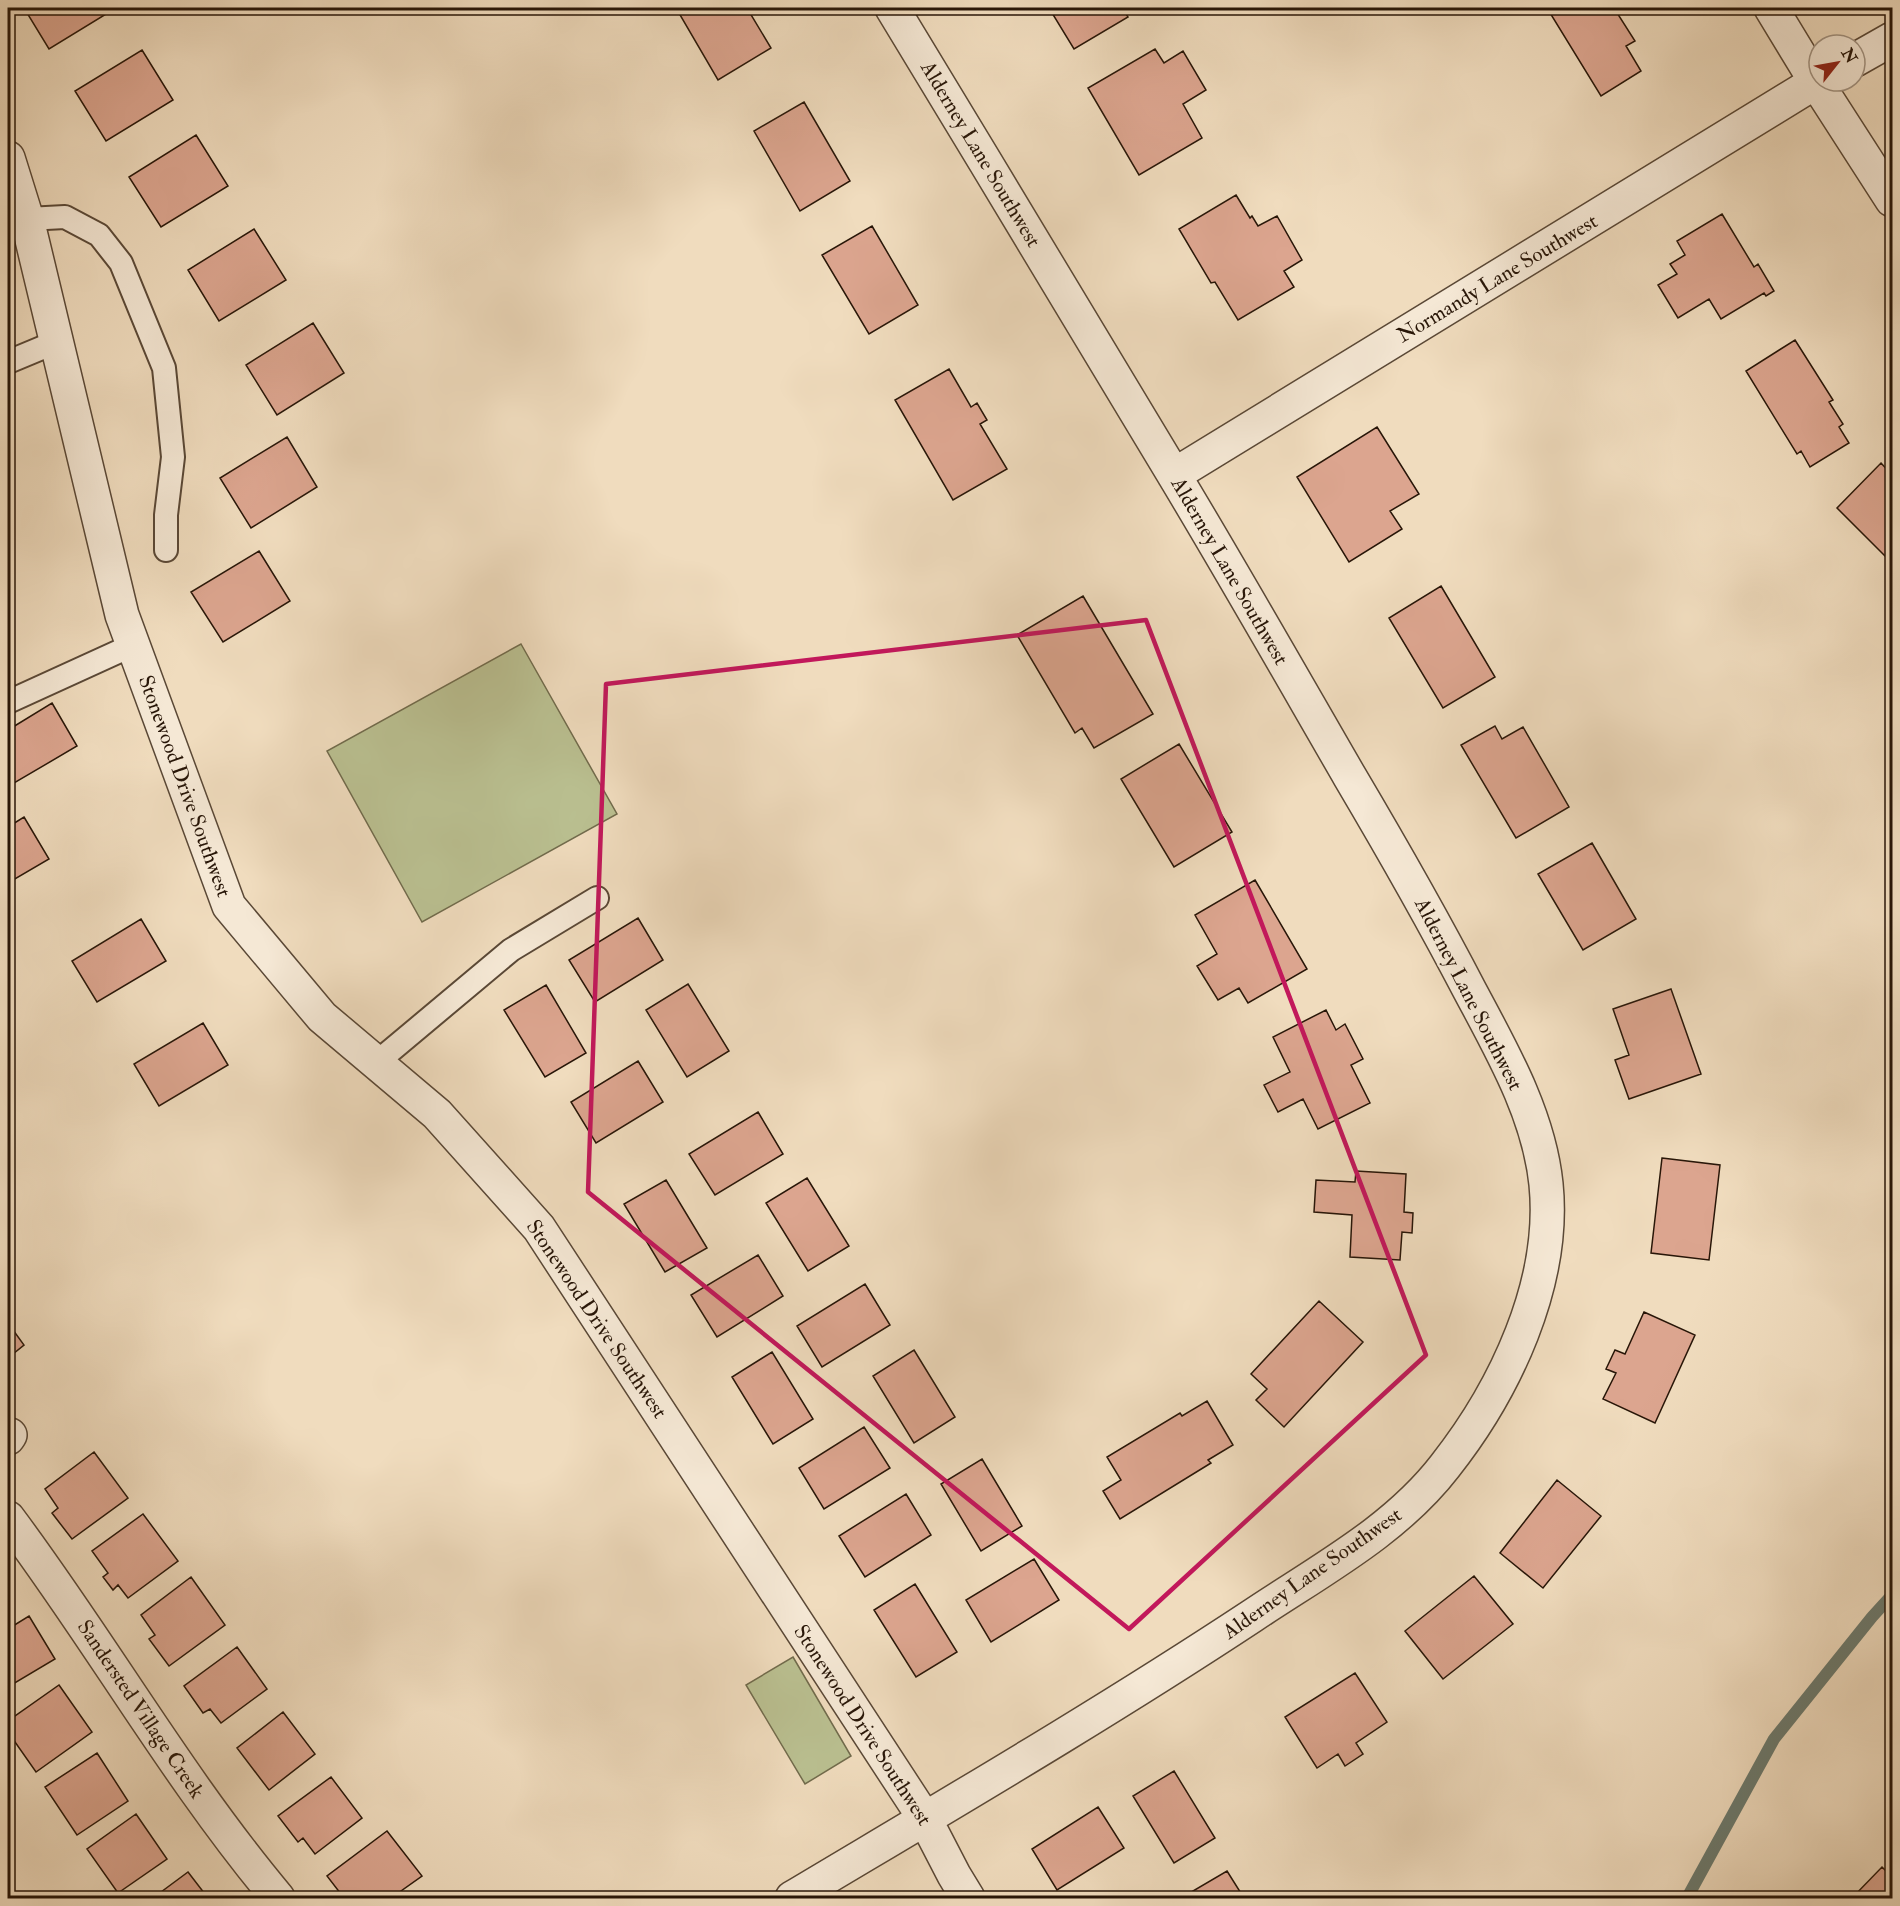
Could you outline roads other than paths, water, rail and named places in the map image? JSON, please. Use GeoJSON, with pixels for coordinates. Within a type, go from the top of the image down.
{"type":"FeatureCollection","features":[{"type":"Feature","properties":{"kind":"street","name":"Alderney Lane Southwest"},"geometry":{"type":"LineString","coordinates":[[792,1899],[1192,1656],[1359,1545],[1403,1512],[1441,1471],[1475,1426],[1510,1362],[1536,1292],[1546,1237],[1546,1183],[1534,1129],[1506,1059],[1430,913],[1174,475],[892,8]]}},
{"type":"Feature","properties":{"kind":"street"},"geometry":{"type":"LineString","coordinates":[[1771,8],[1807,64]]}},
{"type":"Feature","properties":{"kind":"street"},"geometry":{"type":"LineString","coordinates":[[1867,53],[1893,39]]}},
{"type":"Feature","properties":{"kind":"street","name":"Normandy Lane Southwest"},"geometry":{"type":"LineString","coordinates":[[1174,475],[1807,88]]}},
{"type":"Feature","properties":{"kind":"street"},"geometry":{"type":"LineString","coordinates":[[1826,93],[1893,200]]}},
{"type":"Feature","properties":{"kind":"street","name":"Stonewood Drive Southwest"},"geometry":{"type":"LineString","coordinates":[[8,158],[27,219],[122,615],[229,906],[322,1017],[437,1114],[539,1228],[925,1819],[968,1899]]}},
{"type":"Feature","properties":{"kind":"street","name":"Sandersted Village Creek"},"geometry":{"type":"LineString","coordinates":[[8,1518],[43,1564],[210,1811],[278,1899]]}},
{"type":"Feature","properties":{"kind":"lane"},"geometry":{"type":"LineString","coordinates":[[27,219],[66,217],[99,235],[121,263],[164,368],[173,457],[166,515],[166,550]]}},
{"type":"Feature","properties":{"kind":"lane"},"geometry":{"type":"LineString","coordinates":[[8,362],[56,342]]}},
{"type":"Feature","properties":{"kind":"lane"},"geometry":{"type":"LineString","coordinates":[[8,702],[133,645]]}},
{"type":"Feature","properties":{"kind":"lane"},"geometry":{"type":"LineString","coordinates":[[376,1063],[512,951],[597,898]]}},
{"type":"Feature","properties":{"kind":"waterway"},"geometry":{"type":"LineString","coordinates":[[1687,1898],[1774,1739],[1892,1595]]}}]}
